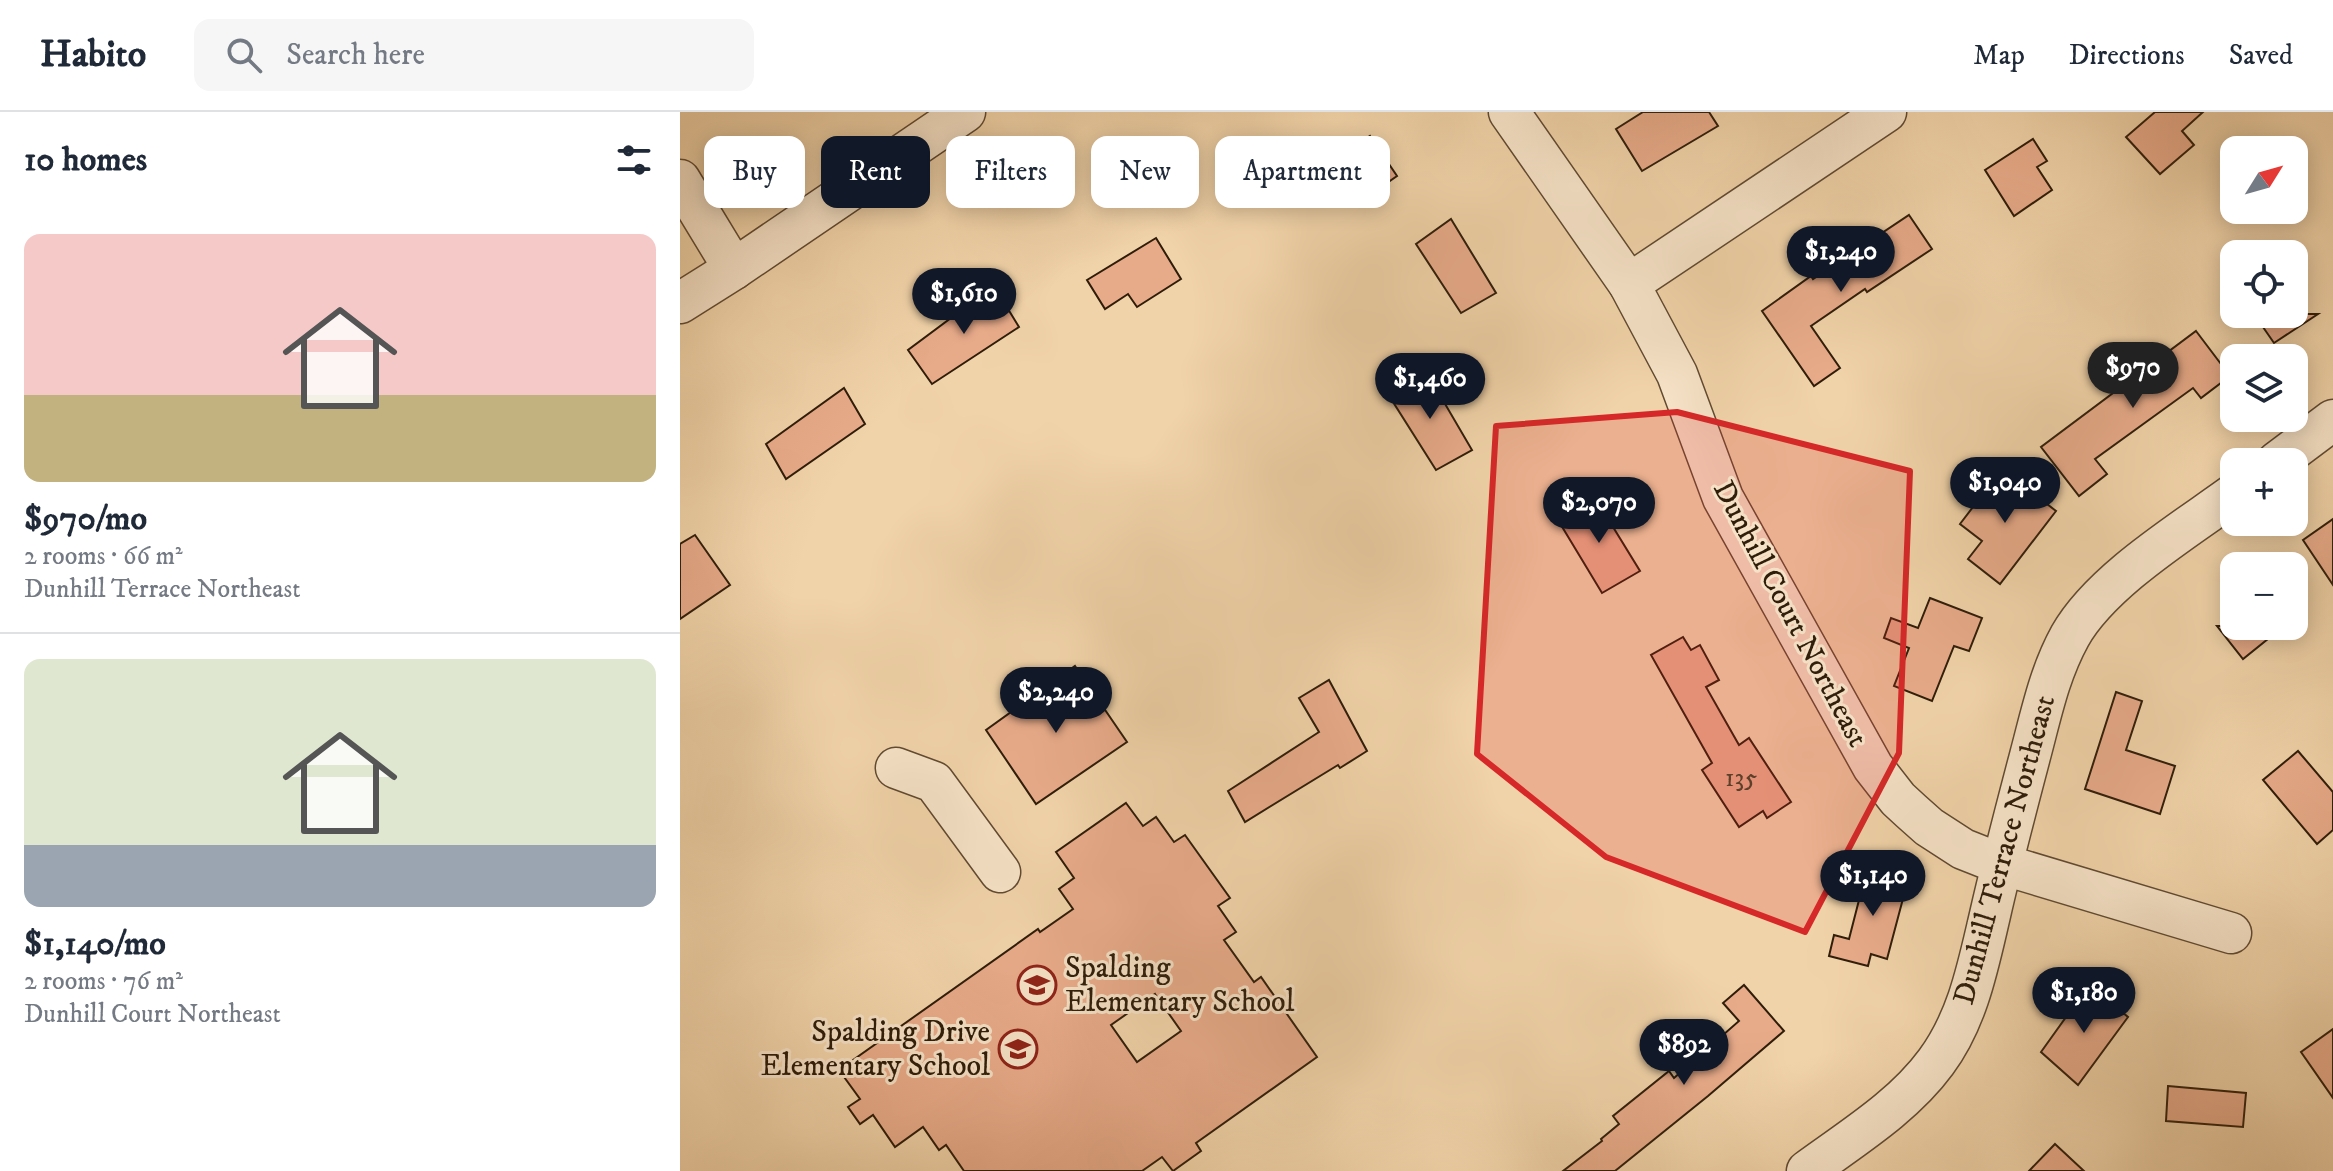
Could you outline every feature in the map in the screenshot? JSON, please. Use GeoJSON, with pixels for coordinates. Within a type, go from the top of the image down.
{"type":"FeatureCollection","features":[{"type":"Feature","properties":{"kind":"street"},"geometry":{"type":"LineString","coordinates":[[680,303],[965,112]]}},
{"type":"Feature","properties":{"kind":"street","name":"Dunhill Court Northeast"},"geometry":{"type":"LineString","coordinates":[[1509,112],[1629,284],[1677,374],[1723,498],[1873,767],[1898,799],[1929,827],[1963,849],[2001,864],[2231,933]]}},
{"type":"Feature","properties":{"kind":"street"},"geometry":{"type":"LineString","coordinates":[[1629,284],[1886,112]]}},
{"type":"Feature","properties":{"kind":"street"},"geometry":{"type":"LineString","coordinates":[[680,180],[734,269]]}},
{"type":"Feature","properties":{"kind":"street"},"geometry":{"type":"LineString","coordinates":[[2296,448],[2333,420]]}},
{"type":"Feature","properties":{"kind":"street","name":"Dunhill Terrace Northeast"},"geometry":{"type":"LineString","coordinates":[[1807,1171],[1905,1098],[1937,1061],[1963,1014],[1975,979],[2001,864],[2051,675],[2072,633],[2101,597],[2130,571],[2220,504]]}},
{"type":"Feature","properties":{"kind":"street"},"geometry":{"type":"LineString","coordinates":[[896,768],[934,782],[1000,872]]}},
{"type":"Feature","properties":{"kind":"highlighted area"},"geometry":{"type":"Polygon","coordinates":[[[1677,412],[1910,471],[1899,753],[1805,932],[1606,857],[1477,754],[1496,426],[1677,412]]]}},
{"type":"Feature","properties":{"kind":"building"},"geometry":{"type":"Polygon","coordinates":[[[1643,112],[1709,112],[1718,126],[1642,171],[1616,129],[1643,112]]]}},
{"type":"Feature","properties":{"kind":"building"},"geometry":{"type":"Polygon","coordinates":[[[2155,112],[2203,112],[2182,131],[2194,145],[2160,174],[2126,137],[2155,112]]]}},
{"type":"Feature","properties":{"kind":"building"},"geometry":{"type":"Polygon","coordinates":[[[2033,139],[2047,161],[2037,167],[2052,190],[2014,216],[1985,170],[2033,139]]]}},
{"type":"Feature","properties":{"kind":"building"},"geometry":{"type":"Polygon","coordinates":[[[1390,166],[1397,176],[1390,181],[1390,166]]]}},
{"type":"Feature","properties":{"kind":"building"},"geometry":{"type":"Polygon","coordinates":[[[1909,215],[1932,249],[1811,326],[1840,368],[1814,386],[1762,311],[1811,276],[1813,279],[1909,215]]]}},
{"type":"Feature","properties":{"kind":"building"},"geometry":{"type":"Polygon","coordinates":[[[1451,219],[1496,293],[1461,313],[1416,244],[1451,219]]]}},
{"type":"Feature","properties":{"kind":"building"},"geometry":{"type":"Polygon","coordinates":[[[1156,238],[1181,279],[1137,307],[1128,294],[1105,309],[1087,280],[1156,238]]]}},
{"type":"Feature","properties":{"kind":"building"},"geometry":{"type":"Polygon","coordinates":[[[994,286],[1019,327],[932,384],[908,350],[994,286]]]}},
{"type":"Feature","properties":{"kind":"building"},"geometry":{"type":"Polygon","coordinates":[[[2264,328],[2297,328],[2274,343],[2264,328]]]}},
{"type":"Feature","properties":{"kind":"building"},"geometry":{"type":"Polygon","coordinates":[[[2196,331],[2220,363],[2220,384],[2201,398],[2193,388],[2095,459],[2107,474],[2079,496],[2041,447],[2196,331]]]}},
{"type":"Feature","properties":{"kind":"building"},"geometry":{"type":"Polygon","coordinates":[[[1427,373],[1472,450],[1436,470],[1388,394],[1427,373]]]}},
{"type":"Feature","properties":{"kind":"building"},"geometry":{"type":"Polygon","coordinates":[[[844,388],[865,424],[786,479],[766,444],[844,388]]]}},
{"type":"Feature","properties":{"kind":"building"},"geometry":{"type":"Polygon","coordinates":[[[2002,469],[2056,511],[2000,584],[1968,559],[1982,541],[1960,524],[2002,469]]]}},
{"type":"Feature","properties":{"kind":"building"},"geometry":{"type":"Polygon","coordinates":[[[1594,496],[1640,571],[1602,593],[1558,520],[1594,496]]]}},
{"type":"Feature","properties":{"kind":"building"},"geometry":{"type":"Polygon","coordinates":[[[2333,519],[2333,585],[2303,540],[2333,519]]]}},
{"type":"Feature","properties":{"kind":"building"},"geometry":{"type":"Polygon","coordinates":[[[695,535],[730,585],[680,619],[680,544],[695,535]]]}},
{"type":"Feature","properties":{"kind":"building"},"geometry":{"type":"Polygon","coordinates":[[[1930,598],[1982,618],[1969,651],[1954,646],[1932,701],[1894,686],[1909,648],[1884,638],[1891,618],[1918,628],[1930,598]]]}},
{"type":"Feature","properties":{"kind":"building"},"geometry":{"type":"Polygon","coordinates":[[[1683,637],[1691,650],[1700,645],[1719,680],[1706,687],[1739,745],[1749,738],[1791,802],[1767,818],[1763,811],[1739,827],[1702,770],[1712,763],[1651,655],[1683,637]]]}},
{"type":"Feature","properties":{"kind":"building"},"geometry":{"type":"Polygon","coordinates":[[[2228,640],[2267,640],[2243,659],[2228,640]]]}},
{"type":"Feature","properties":{"kind":"building"},"geometry":{"type":"Polygon","coordinates":[[[1075,666],[1127,742],[1036,804],[986,730],[1075,666]]]}},
{"type":"Feature","properties":{"kind":"building"},"geometry":{"type":"Polygon","coordinates":[[[1329,680],[1367,751],[1340,768],[1338,765],[1245,822],[1228,791],[1319,732],[1299,698],[1329,680]]]}},
{"type":"Feature","properties":{"kind":"building"},"geometry":{"type":"Polygon","coordinates":[[[2116,692],[2142,701],[2126,750],[2175,766],[2160,814],[2085,789],[2116,692]]]}},
{"type":"Feature","properties":{"kind":"building"},"geometry":{"type":"Polygon","coordinates":[[[2298,751],[2333,792],[2333,830],[2317,844],[2263,780],[2298,751]]]}},
{"type":"Feature","properties":{"kind":"building","name":"Spalding Elementary School"},"geometry":{"type":"Polygon","coordinates":[[[1126,803],[1143,826],[1156,817],[1174,842],[1185,835],[1230,898],[1218,906],[1236,932],[1224,940],[1254,982],[1261,977],[1317,1057],[1196,1143],[1201,1151],[1173,1171],[1162,1157],[1142,1171],[964,1171],[946,1145],[939,1150],[923,1127],[895,1147],[873,1115],[860,1124],[848,1107],[860,1099],[839,1070],[1038,929],[1040,932],[1073,909],[1059,889],[1074,878],[1056,852],[1126,803]],[[1155,994],[1111,1025],[1137,1062],[1181,1031],[1155,994]]]}},
{"type":"Feature","properties":{"kind":"building"},"geometry":{"type":"Polygon","coordinates":[[[1868,865],[1909,876],[1887,959],[1871,954],[1868,966],[1829,956],[1834,935],[1849,939],[1868,865]]]}},
{"type":"Feature","properties":{"kind":"building"},"geometry":{"type":"Polygon","coordinates":[[[1744,985],[1784,1031],[1615,1171],[1563,1171],[1619,1124],[1613,1116],[1669,1071],[1674,1078],[1739,1021],[1723,1003],[1744,985]]]}},
{"type":"Feature","properties":{"kind":"building"},"geometry":{"type":"Polygon","coordinates":[[[2089,985],[2128,1017],[2078,1085],[2041,1052],[2089,985]]]}},
{"type":"Feature","properties":{"kind":"building"},"geometry":{"type":"Polygon","coordinates":[[[2333,1029],[2333,1098],[2301,1052],[2333,1029]]]}},
{"type":"Feature","properties":{"kind":"building"},"geometry":{"type":"Polygon","coordinates":[[[2168,1086],[2246,1093],[2243,1127],[2166,1121],[2168,1086]]]}},
{"type":"Feature","properties":{"kind":"building"},"geometry":{"type":"Polygon","coordinates":[[[2055,1144],[2084,1171],[2029,1171],[2055,1144]]]}},
{"type":"Feature","properties":{"kind":"place","name":"Spalding Elementary School"},"geometry":{"type":"Point","coordinates":[1037,985]}},
{"type":"Feature","properties":{"kind":"place","name":"Spalding Drive Elementary School"},"geometry":{"type":"Point","coordinates":[1018,1049]}}]}
